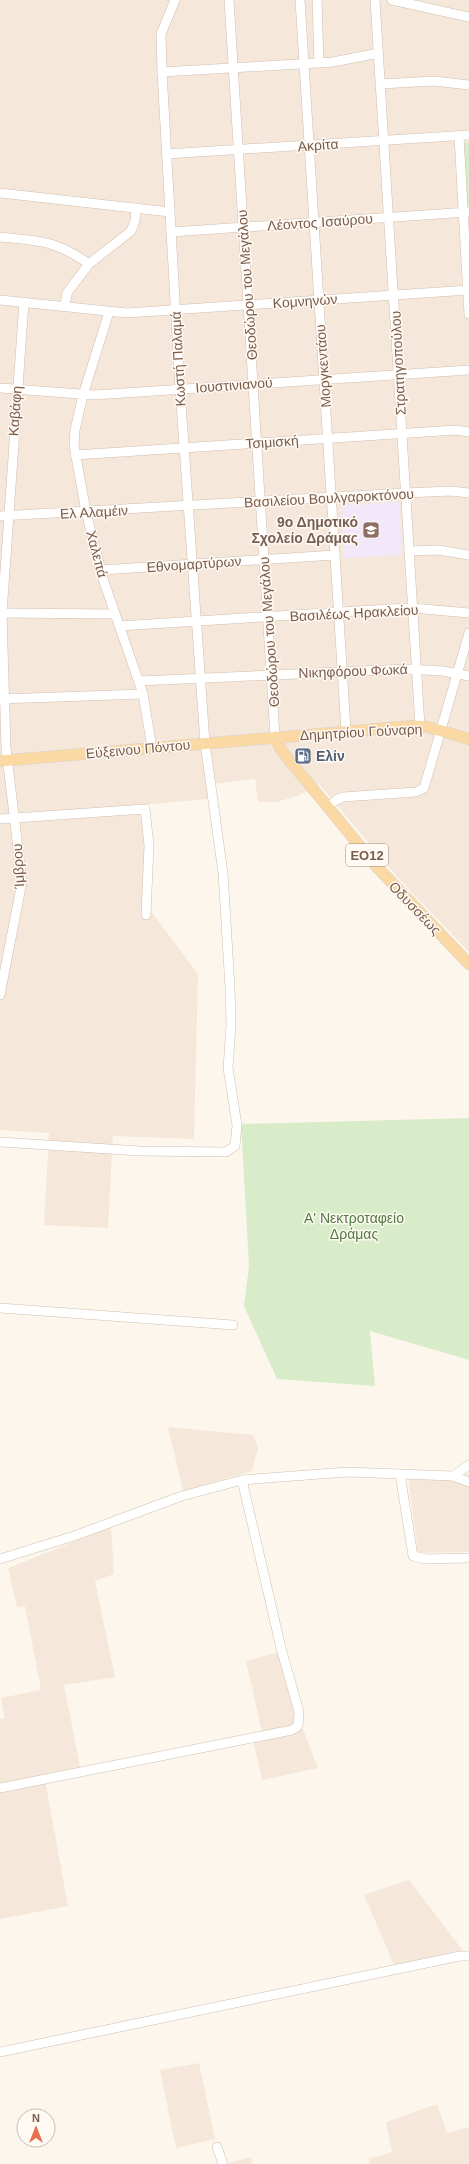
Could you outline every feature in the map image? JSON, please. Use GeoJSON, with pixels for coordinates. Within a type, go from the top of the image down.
{"type":"FeatureCollection","features":[{"type":"Feature","properties":{"kind":"main road","name":"Δημητρίου Γούναρη"},"geometry":{"type":"LineString","coordinates":[[275,738],[420,726],[469,739]]}},
{"type":"Feature","properties":{"kind":"main road","name":"Εύξεινου Πόντου"},"geometry":{"type":"LineString","coordinates":[[4,760],[275,738]]}},
{"type":"Feature","properties":{"kind":"main road","name":"Οδυσσέως"},"geometry":{"type":"LineString","coordinates":[[275,738],[281,750],[327,808],[401,894],[469,964]]}},
{"type":"Feature","properties":{"kind":"street","name":"Κωστή Παλαμά"},"geometry":{"type":"LineString","coordinates":[[0,1142],[140,1151],[226,1152],[235,1146],[238,1125],[227,1065],[231,1025],[223,873],[205,743],[180,389],[166,154],[161,34],[175,0]]}},
{"type":"Feature","properties":{"kind":"street","name":"Θεοδώρου του Μεγάλου"},"geometry":{"type":"LineString","coordinates":[[230,0],[275,738]]}},
{"type":"Feature","properties":{"kind":"street","name":"Μοργκεντάου"},"geometry":{"type":"LineString","coordinates":[[300,0],[346,731]]}},
{"type":"Feature","properties":{"kind":"street"},"geometry":{"type":"LineString","coordinates":[[317,0],[319,63]]}},
{"type":"Feature","properties":{"kind":"street","name":"Στρατηγοπούλου"},"geometry":{"type":"LineString","coordinates":[[375,0],[420,726]]}},
{"type":"Feature","properties":{"kind":"street"},"geometry":{"type":"LineString","coordinates":[[392,0],[469,18]]}},
{"type":"Feature","properties":{"kind":"street"},"geometry":{"type":"LineString","coordinates":[[162,72],[319,63],[379,54]]}},
{"type":"Feature","properties":{"kind":"street"},"geometry":{"type":"LineString","coordinates":[[380,84],[434,81],[469,85]]}},
{"type":"Feature","properties":{"kind":"street","name":"Ακρίτα"},"geometry":{"type":"LineString","coordinates":[[166,154],[469,135]]}},
{"type":"Feature","properties":{"kind":"street"},"geometry":{"type":"LineString","coordinates":[[459,136],[465,213],[469,314]]}},
{"type":"Feature","properties":{"kind":"street"},"geometry":{"type":"LineString","coordinates":[[0,193],[170,212]]}},
{"type":"Feature","properties":{"kind":"street"},"geometry":{"type":"LineString","coordinates":[[65,306],[67,293],[89,264],[131,231],[135,221],[136,208]]}},
{"type":"Feature","properties":{"kind":"street","name":"Λέοντος Ισαύρου"},"geometry":{"type":"LineString","coordinates":[[171,232],[465,213]]}},
{"type":"Feature","properties":{"kind":"street"},"geometry":{"type":"LineString","coordinates":[[0,237],[53,243],[74,253],[89,264]]}},
{"type":"Feature","properties":{"kind":"street","name":"Κομνηνών"},"geometry":{"type":"LineString","coordinates":[[0,300],[109,312],[468,290]]}},
{"type":"Feature","properties":{"kind":"street","name":"Καβάφη"},"geometry":{"type":"LineString","coordinates":[[4,760],[1,613],[4,516],[24,302]]}},
{"type":"Feature","properties":{"kind":"street","name":"Χαλεπά"},"geometry":{"type":"LineString","coordinates":[[109,312],[83,395],[75,430],[75,455],[86,512],[101,570],[119,626],[140,681],[152,748]]}},
{"type":"Feature","properties":{"kind":"street","name":"Ιουστινιανού"},"geometry":{"type":"LineString","coordinates":[[0,388],[83,395],[469,370]]}},
{"type":"Feature","properties":{"kind":"street","name":"Τσιμισκή"},"geometry":{"type":"LineString","coordinates":[[75,455],[456,430],[469,432]]}},
{"type":"Feature","properties":{"kind":"street","name":"Βασιλείου Βουλγαροκτόνου"},"geometry":{"type":"LineString","coordinates":[[188,506],[405,493],[451,491],[469,493]]}},
{"type":"Feature","properties":{"kind":"street","name":"Ελ Αλαμέιν"},"geometry":{"type":"LineString","coordinates":[[4,516],[188,506]]}},
{"type":"Feature","properties":{"kind":"street"},"geometry":{"type":"LineString","coordinates":[[409,551],[438,550],[469,555]]}},
{"type":"Feature","properties":{"kind":"street","name":"Εθνομαρτύρων"},"geometry":{"type":"LineString","coordinates":[[101,570],[335,555]]}},
{"type":"Feature","properties":{"kind":"street","name":"Βασιλέως Ηρακλείου"},"geometry":{"type":"LineString","coordinates":[[119,626],[412,608],[469,613]]}},
{"type":"Feature","properties":{"kind":"street"},"geometry":{"type":"LineString","coordinates":[[1,613],[115,614]]}},
{"type":"Feature","properties":{"kind":"street"},"geometry":{"type":"LineString","coordinates":[[327,808],[336,800],[343,797],[416,792],[423,790],[426,785],[442,731],[469,633]]}},
{"type":"Feature","properties":{"kind":"street","name":"Νικηφόρου Φωκά"},"geometry":{"type":"LineString","coordinates":[[140,681],[342,671],[416,669],[458,673],[469,676]]}},
{"type":"Feature","properties":{"kind":"street"},"geometry":{"type":"LineString","coordinates":[[2,699],[143,694]]}},
{"type":"Feature","properties":{"kind":"street","name":"Ίμβρου"},"geometry":{"type":"LineString","coordinates":[[0,995],[21,886],[14,818],[4,760]]}},
{"type":"Feature","properties":{"kind":"street"},"geometry":{"type":"LineString","coordinates":[[0,820],[145,810],[149,845],[146,915]]}},
{"type":"Feature","properties":{"kind":"street"},"geometry":{"type":"LineString","coordinates":[[0,1308],[233,1325]]}},
{"type":"Feature","properties":{"kind":"street"},"geometry":{"type":"LineString","coordinates":[[453,1476],[469,1465]]}},
{"type":"Feature","properties":{"kind":"street"},"geometry":{"type":"LineString","coordinates":[[0,1559],[74,1536],[182,1496],[242,1480],[347,1472],[453,1476],[469,1482]]}},
{"type":"Feature","properties":{"kind":"street"},"geometry":{"type":"LineString","coordinates":[[400,1474],[411,1551],[416,1558],[469,1558]]}},
{"type":"Feature","properties":{"kind":"street"},"geometry":{"type":"LineString","coordinates":[[0,1788],[253,1736],[292,1730],[298,1726],[299,1712],[281,1648],[242,1480]]}},
{"type":"Feature","properties":{"kind":"street"},"geometry":{"type":"LineString","coordinates":[[0,2052],[453,1958],[469,1956]]}},
{"type":"Feature","properties":{"kind":"street"},"geometry":{"type":"LineString","coordinates":[[217,2147],[222,2164]]}},
{"type":"Feature","properties":{"kind":"shaded area"},"geometry":{"type":"Polygon","coordinates":[[[0,0],[469,0],[469,952],[398,878],[319,784],[298,796],[276,802],[258,802],[255,779],[206,785],[208,799],[141,805],[150,910],[198,974],[194,1139],[113,1136],[108,1228],[44,1225],[49,1133],[0,1130],[0,0]]]}},
{"type":"Feature","properties":{"kind":"shaded area","name":"9ο Δημοτικό Σχολείο Δράμας"},"geometry":{"type":"Polygon","coordinates":[[[399,502],[402,555],[344,558],[341,505],[399,502]]]}},
{"type":"Feature","properties":{"kind":"shaded area"},"geometry":{"type":"Polygon","coordinates":[[[168,1427],[253,1435],[258,1448],[252,1471],[183,1491],[168,1427]]]}},
{"type":"Feature","properties":{"kind":"shaded area"},"geometry":{"type":"Polygon","coordinates":[[[469,1473],[469,1552],[418,1553],[408,1477],[444,1477],[458,1482],[463,1475],[469,1473]]]}},
{"type":"Feature","properties":{"kind":"shaded area"},"geometry":{"type":"Polygon","coordinates":[[[111,1527],[114,1574],[95,1581],[115,1677],[64,1685],[80,1767],[44,1774],[68,1906],[0,1919],[0,1719],[5,1718],[1,1698],[41,1690],[25,1606],[17,1608],[8,1568],[111,1527]]]}},
{"type":"Feature","properties":{"kind":"shaded area"},"geometry":{"type":"Polygon","coordinates":[[[278,1652],[297,1714],[318,1768],[262,1780],[253,1739],[263,1737],[246,1661],[278,1652]]]}},
{"type":"Feature","properties":{"kind":"shaded area"},"geometry":{"type":"Polygon","coordinates":[[[409,1880],[464,1952],[395,1967],[364,1895],[409,1880]]]}},
{"type":"Feature","properties":{"kind":"shaded area"},"geometry":{"type":"Polygon","coordinates":[[[199,2063],[215,2139],[176,2148],[160,2070],[199,2063]]]}},
{"type":"Feature","properties":{"kind":"shaded area"},"geometry":{"type":"Polygon","coordinates":[[[437,2104],[447,2133],[469,2127],[469,2164],[370,2164],[369,2159],[392,2152],[386,2122],[437,2104]]]}},
{"type":"Feature","properties":{"kind":"shaded area"},"geometry":{"type":"Polygon","coordinates":[[[251,2157],[252,2164],[226,2164],[251,2157]]]}},
{"type":"Feature","properties":{"kind":"green space"},"geometry":{"type":"Polygon","coordinates":[[[463,143],[469,143],[469,250],[463,143]]]}},
{"type":"Feature","properties":{"kind":"green space","name":"Α' Νεκτροταφείο Δράμας"},"geometry":{"type":"Polygon","coordinates":[[[469,1118],[469,1360],[370,1331],[375,1386],[277,1379],[244,1306],[249,1266],[241,1124],[469,1118]]]}},
{"type":"Feature","properties":{"kind":"place","name":"9ο Δημοτικό Σχολείο Δράμας"},"geometry":{"type":"Point","coordinates":[371,530]}},
{"type":"Feature","properties":{"kind":"place","name":"Ελίν"},"geometry":{"type":"Point","coordinates":[303,756]}}]}
